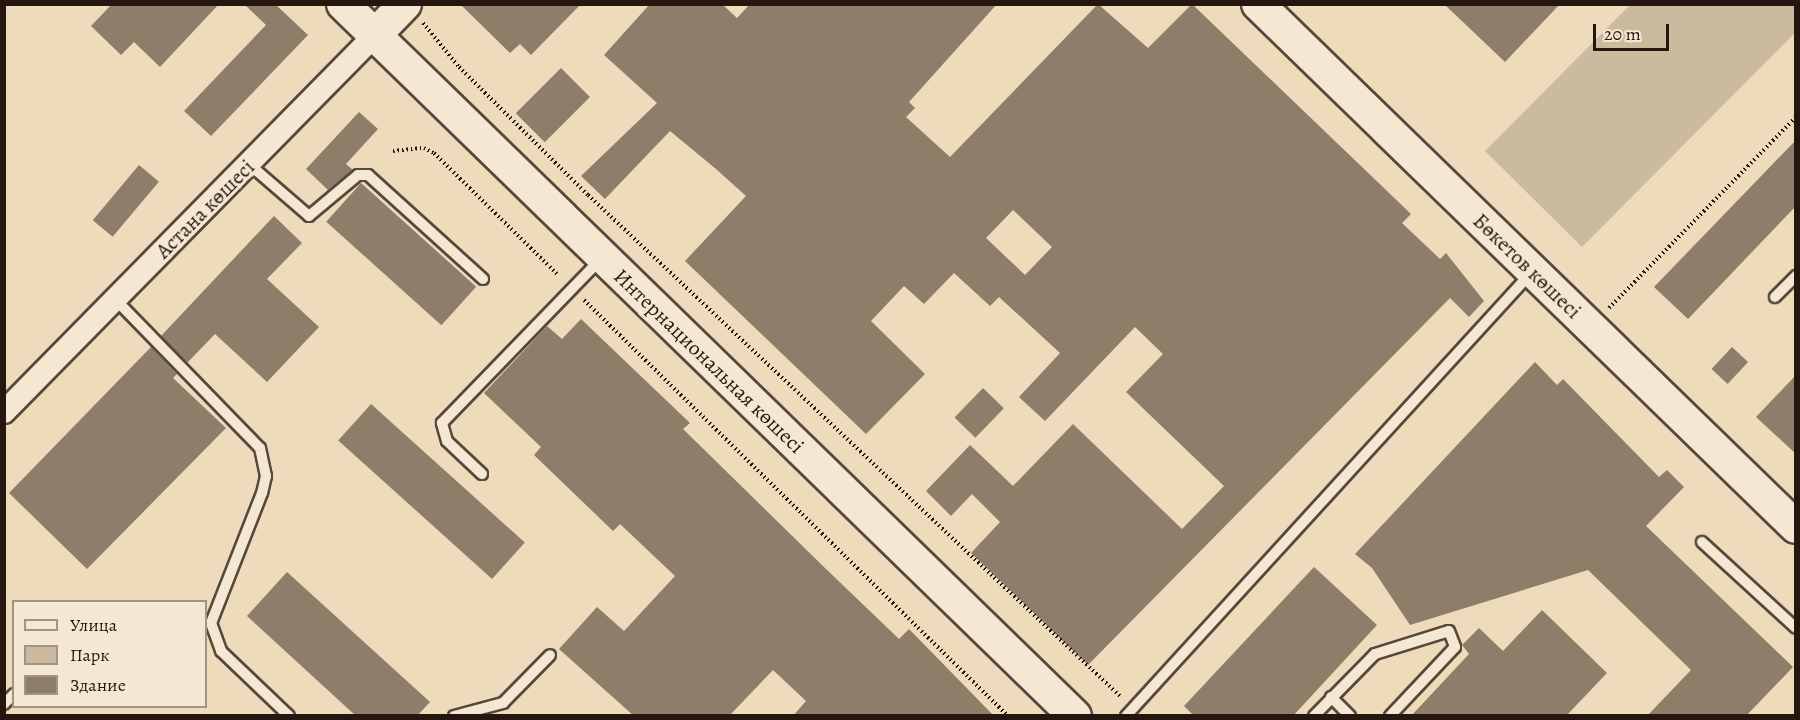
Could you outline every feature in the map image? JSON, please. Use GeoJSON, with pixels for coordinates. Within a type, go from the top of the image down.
{"type":"FeatureCollection","features":[{"type":"Feature","properties":{"kind":"main road","name":"Интернациональная көшесі"},"geometry":{"type":"LineString","coordinates":[[343,4],[1075,716]]}},
{"type":"Feature","properties":{"kind":"main road","name":"Бөкетов көшесі"},"geometry":{"type":"LineString","coordinates":[[1258,4],[1796,527]]}},
{"type":"Feature","properties":{"kind":"main road","name":"Астана көшесі"},"geometry":{"type":"LineString","coordinates":[[375,35],[409,9]]}},
{"type":"Feature","properties":{"kind":"street","name":"Астана көшесі"},"geometry":{"type":"LineString","coordinates":[[4,412],[250,165],[375,35]]}},
{"type":"Feature","properties":{"kind":"lane"},"geometry":{"type":"LineString","coordinates":[[250,165],[309,216],[358,175],[368,175],[483,279]]}},
{"type":"Feature","properties":{"kind":"lane"},"geometry":{"type":"LineString","coordinates":[[482,474],[447,441],[442,423],[603,258]]}},
{"type":"Feature","properties":{"kind":"lane"},"geometry":{"type":"LineString","coordinates":[[1130,712],[1532,271]]}},
{"type":"Feature","properties":{"kind":"lane"},"geometry":{"type":"LineString","coordinates":[[1775,297],[1796,276]]}},
{"type":"Feature","properties":{"kind":"lane"},"geometry":{"type":"LineString","coordinates":[[115,299],[260,448],[266,469],[262,493],[211,623],[221,651],[289,716]]}},
{"type":"Feature","properties":{"kind":"lane"},"geometry":{"type":"LineString","coordinates":[[1702,542],[1796,628]]}},
{"type":"Feature","properties":{"kind":"lane"},"geometry":{"type":"LineString","coordinates":[[1314,716],[1375,654],[1449,631],[1455,647],[1390,716]]}},
{"type":"Feature","properties":{"kind":"lane"},"geometry":{"type":"LineString","coordinates":[[454,716],[503,702],[550,655]]}},
{"type":"Feature","properties":{"kind":"lane"},"geometry":{"type":"LineString","coordinates":[[1331,697],[1350,716]]}},
{"type":"Feature","properties":{"kind":"path"},"geometry":{"type":"LineString","coordinates":[[409,9],[459,67],[588,195],[1130,712]]}},
{"type":"Feature","properties":{"kind":"path"},"geometry":{"type":"LineString","coordinates":[[1590,327],[1796,117]]}},
{"type":"Feature","properties":{"kind":"path"},"geometry":{"type":"LineString","coordinates":[[393,152],[424,148],[434,153],[1008,716]]}},
{"type":"Feature","properties":{"kind":"green space"},"geometry":{"type":"Polygon","coordinates":[[[1631,4],[1795,5],[1795,33],[1582,247],[1485,151],[1631,4]]]}},
{"type":"Feature","properties":{"kind":"building"},"geometry":{"type":"Polygon","coordinates":[[[112,4],[219,4],[160,67],[134,42],[121,55],[91,26],[112,4]]]}},
{"type":"Feature","properties":{"kind":"building"},"geometry":{"type":"Polygon","coordinates":[[[244,4],[275,4],[308,35],[211,136],[184,111],[266,25],[244,4]]]}},
{"type":"Feature","properties":{"kind":"building"},"geometry":{"type":"Polygon","coordinates":[[[460,4],[581,4],[531,55],[520,44],[510,53],[460,4]]]}},
{"type":"Feature","properties":{"kind":"building"},"geometry":{"type":"Polygon","coordinates":[[[650,4],[722,4],[737,18],[750,4],[997,4],[909,102],[915,108],[906,117],[950,157],[1098,4],[1148,48],[1192,4],[1411,214],[1402,223],[1440,259],[1446,253],[1484,301],[1469,317],[1450,298],[1088,665],[971,553],[1000,522],[972,494],[951,516],[926,491],[970,445],[1013,486],[1073,424],[1182,529],[1224,486],[1126,392],[1163,354],[1135,327],[1045,421],[1019,397],[1060,353],[999,297],[990,306],[954,273],[924,304],[904,286],[871,321],[925,374],[866,434],[685,261],[746,196],[670,131],[605,199],[581,176],[657,103],[604,55],[650,4]],[[1013,210],[986,238],[1025,275],[1052,247],[1013,210]]]}},
{"type":"Feature","properties":{"kind":"building"},"geometry":{"type":"Polygon","coordinates":[[[1444,4],[1560,4],[1505,62],[1444,4]]]}},
{"type":"Feature","properties":{"kind":"building"},"geometry":{"type":"Polygon","coordinates":[[[561,68],[590,97],[545,142],[516,113],[561,68]]]}},
{"type":"Feature","properties":{"kind":"building"},"geometry":{"type":"Polygon","coordinates":[[[359,112],[378,129],[346,164],[353,170],[328,190],[306,169],[359,112]]]}},
{"type":"Feature","properties":{"kind":"building"},"geometry":{"type":"Polygon","coordinates":[[[1796,140],[1796,206],[1688,319],[1654,287],[1796,140]]]}},
{"type":"Feature","properties":{"kind":"building"},"geometry":{"type":"Polygon","coordinates":[[[139,165],[159,182],[113,237],[93,220],[139,165]]]}},
{"type":"Feature","properties":{"kind":"building"},"geometry":{"type":"Polygon","coordinates":[[[361,183],[476,287],[441,325],[326,222],[361,183]]]}},
{"type":"Feature","properties":{"kind":"building"},"geometry":{"type":"Polygon","coordinates":[[[274,216],[302,243],[267,279],[319,327],[267,382],[215,334],[187,363],[161,336],[274,216]]]}},
{"type":"Feature","properties":{"kind":"building"},"geometry":{"type":"Polygon","coordinates":[[[581,319],[690,423],[683,429],[825,568],[899,639],[909,629],[994,716],[793,716],[806,701],[773,670],[729,716],[634,716],[559,649],[597,607],[624,631],[675,576],[620,524],[613,531],[534,455],[541,447],[484,393],[547,326],[562,339],[581,319]]]}},
{"type":"Feature","properties":{"kind":"building"},"geometry":{"type":"Polygon","coordinates":[[[151,347],[177,374],[173,378],[226,428],[87,569],[9,493],[151,347]]]}},
{"type":"Feature","properties":{"kind":"building"},"geometry":{"type":"Polygon","coordinates":[[[1732,347],[1748,362],[1728,384],[1712,369],[1732,347]]]}},
{"type":"Feature","properties":{"kind":"building"},"geometry":{"type":"Polygon","coordinates":[[[1535,362],[1557,385],[1563,379],[1659,477],[1667,470],[1684,487],[1646,526],[1793,667],[1746,716],[1647,716],[1691,670],[1588,570],[1410,625],[1372,568],[1355,554],[1535,362]]]}},
{"type":"Feature","properties":{"kind":"building"},"geometry":{"type":"Polygon","coordinates":[[[1796,375],[1796,454],[1756,417],[1796,375]]]}},
{"type":"Feature","properties":{"kind":"building"},"geometry":{"type":"Polygon","coordinates":[[[983,388],[1004,408],[975,438],[955,417],[983,388]]]}},
{"type":"Feature","properties":{"kind":"building"},"geometry":{"type":"Polygon","coordinates":[[[371,404],[525,543],[492,579],[338,440],[371,404]]]}},
{"type":"Feature","properties":{"kind":"building"},"geometry":{"type":"Polygon","coordinates":[[[1314,567],[1377,625],[1293,716],[1194,716],[1184,706],[1314,567]]]}},
{"type":"Feature","properties":{"kind":"building"},"geometry":{"type":"Polygon","coordinates":[[[287,572],[430,702],[417,716],[356,716],[247,616],[287,572]]]}},
{"type":"Feature","properties":{"kind":"building"},"geometry":{"type":"Polygon","coordinates":[[[1542,610],[1607,673],[1566,716],[1411,716],[1469,654],[1462,645],[1479,628],[1503,651],[1542,610]]]}}]}
